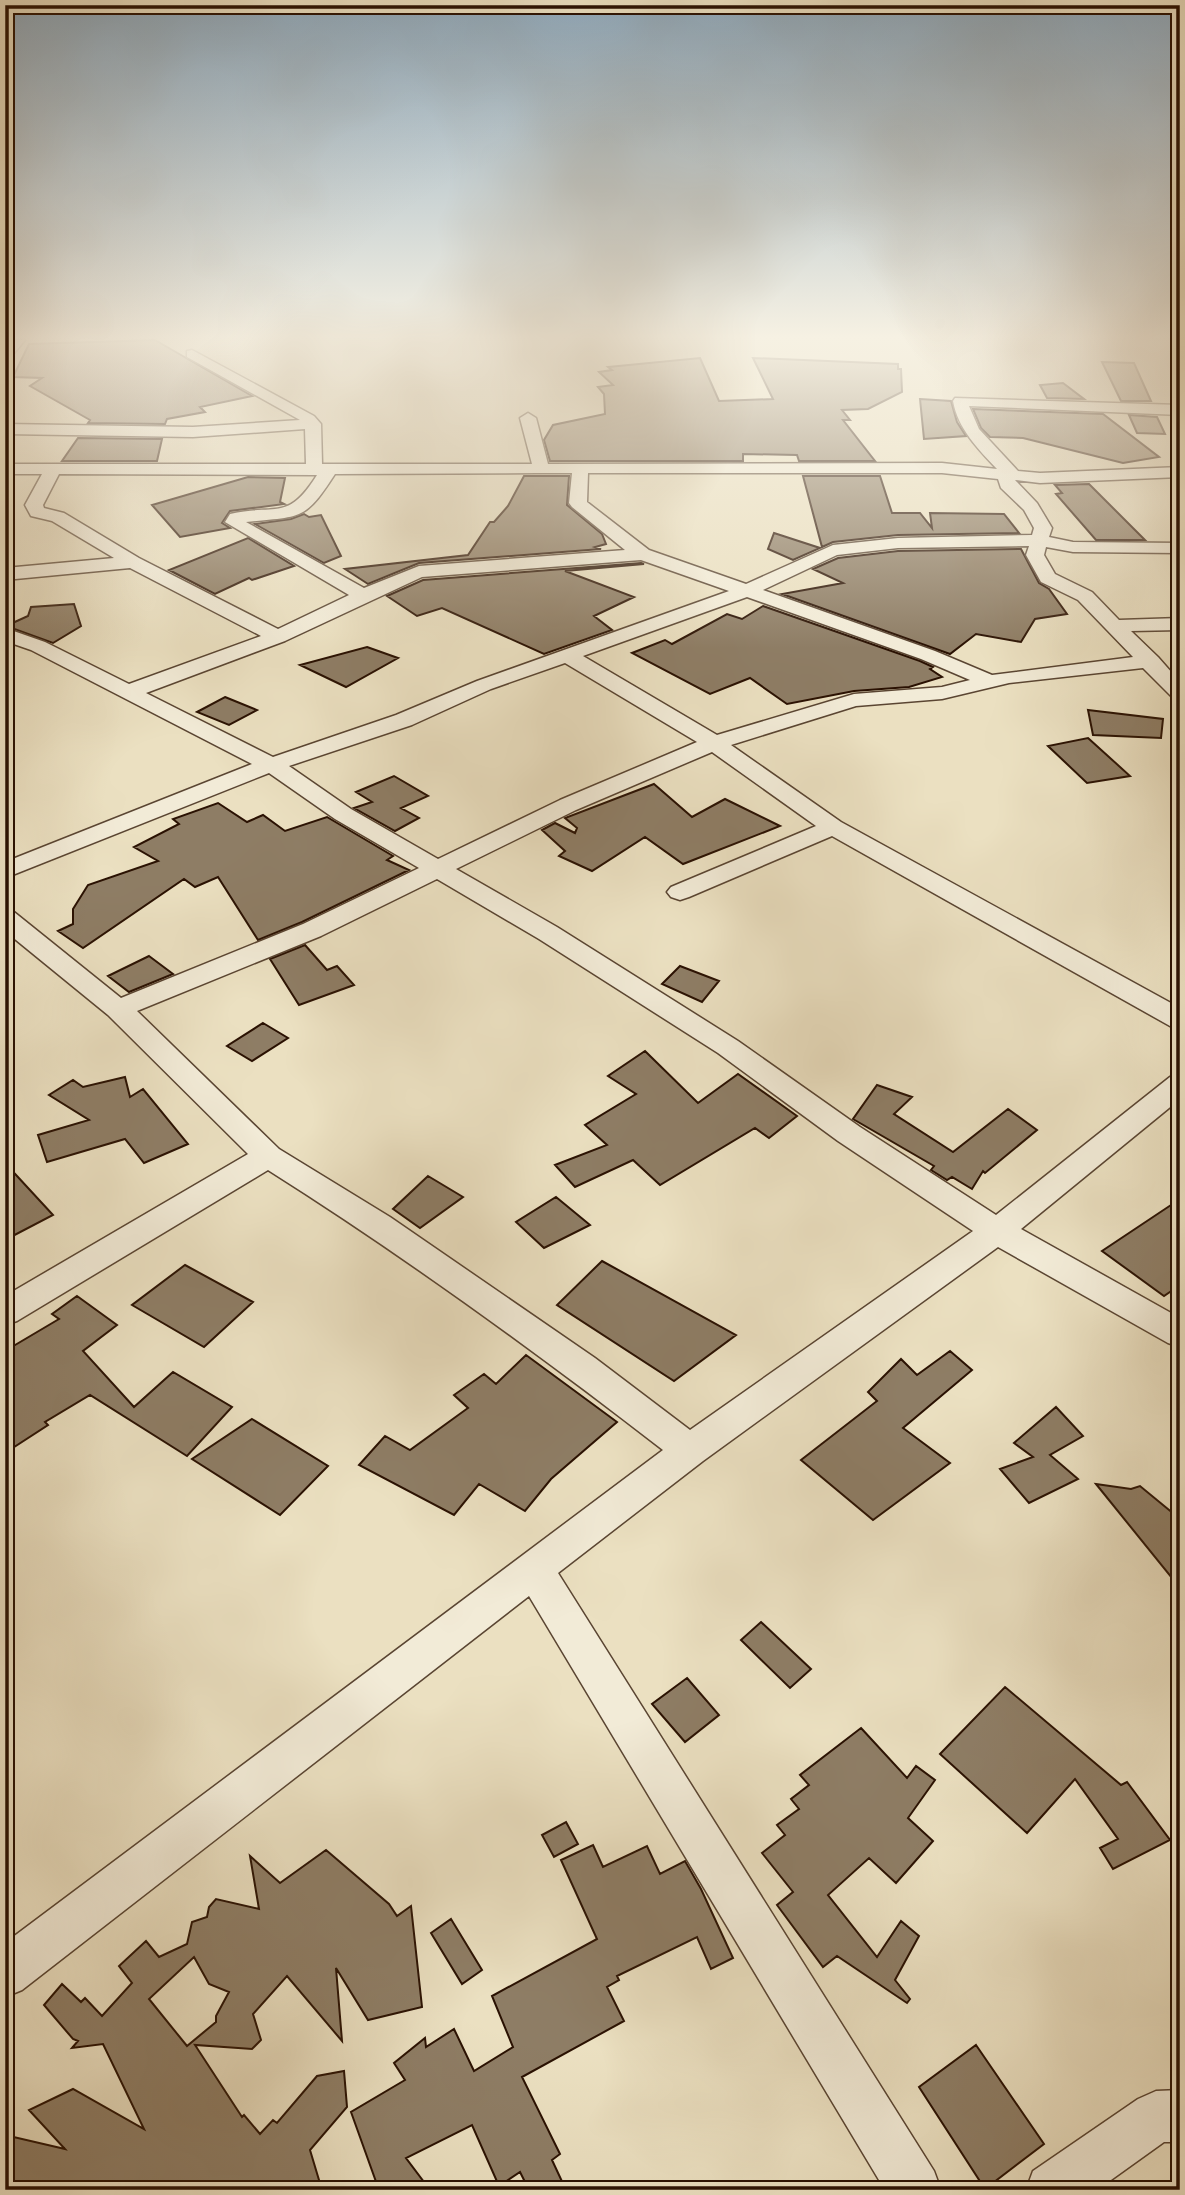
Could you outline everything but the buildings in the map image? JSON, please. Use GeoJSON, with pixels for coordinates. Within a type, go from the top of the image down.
{"type":"FeatureCollection","features":[{"type":"Feature","properties":{"kind":"street"},"geometry":{"type":"LineString","coordinates":[[316,442],[321,471],[305,506],[296,511],[249,515],[236,518],[234,522],[364,596]]}},
{"type":"Feature","properties":{"kind":"street"},"geometry":{"type":"LineString","coordinates":[[535,442],[542,470]]}},
{"type":"Feature","properties":{"kind":"street"},"geometry":{"type":"LineString","coordinates":[[983,442],[1011,473],[1006,474]]}},
{"type":"Feature","properties":{"kind":"street"},"geometry":{"type":"LineString","coordinates":[[5,469],[321,471],[942,468],[1040,478],[1180,472]]}},
{"type":"Feature","properties":{"kind":"street"},"geometry":{"type":"LineString","coordinates":[[53,469],[34,505],[37,513],[58,517],[133,562],[278,637]]}},
{"type":"Feature","properties":{"kind":"street"},"geometry":{"type":"LineString","coordinates":[[580,470],[578,503],[614,534],[643,554],[928,655],[992,681]]}},
{"type":"Feature","properties":{"kind":"street"},"geometry":{"type":"LineString","coordinates":[[1006,474],[1007,485],[1031,507],[1043,528],[1035,555],[1048,578],[1085,596],[1116,626],[1124,638],[1151,661],[1180,694]]}},
{"type":"Feature","properties":{"kind":"street"},"geometry":{"type":"LineString","coordinates":[[5,871],[272,765],[404,720],[484,685],[746,591],[833,550],[898,543],[1040,540],[1073,547],[1180,548]]}},
{"type":"Feature","properties":{"kind":"street"},"geometry":{"type":"LineString","coordinates":[[128,692],[278,637],[394,580],[419,572],[643,554]]}},
{"type":"Feature","properties":{"kind":"street"},"geometry":{"type":"LineString","coordinates":[[5,574],[133,562]]}},
{"type":"Feature","properties":{"kind":"street"},"geometry":{"type":"LineString","coordinates":[[1116,626],[1180,624]]}},
{"type":"Feature","properties":{"kind":"street"},"geometry":{"type":"LineString","coordinates":[[5,634],[38,646],[272,765],[343,814],[548,933],[728,1047],[849,1134],[997,1231],[1180,1334]]}},
{"type":"Feature","properties":{"kind":"street"},"geometry":{"type":"LineString","coordinates":[[567,655],[714,743],[832,827],[1180,1020]]}},
{"type":"Feature","properties":{"kind":"street"},"geometry":{"type":"LineString","coordinates":[[118,1009],[313,930],[568,805],[714,743],[854,700],[942,693],[992,681],[1151,661]]}},
{"type":"Feature","properties":{"kind":"street"},"geometry":{"type":"LineString","coordinates":[[680,892],[832,827]]}},
{"type":"Feature","properties":{"kind":"street"},"geometry":{"type":"LineString","coordinates":[[5,918],[118,1009],[268,1156],[379,1225],[582,1368],[690,1450]]}},
{"type":"Feature","properties":{"kind":"street"},"geometry":{"type":"LineString","coordinates":[[5,1973],[690,1450],[997,1231],[1180,1084]]}},
{"type":"Feature","properties":{"kind":"street"},"geometry":{"type":"LineString","coordinates":[[5,1312],[268,1156]]}},
{"type":"Feature","properties":{"kind":"street"},"geometry":{"type":"LineString","coordinates":[[533,1568],[915,2190]]}},
{"type":"Feature","properties":{"kind":"street"},"geometry":{"type":"LineString","coordinates":[[1052,2190],[1156,2117],[1180,2116]]}}]}
